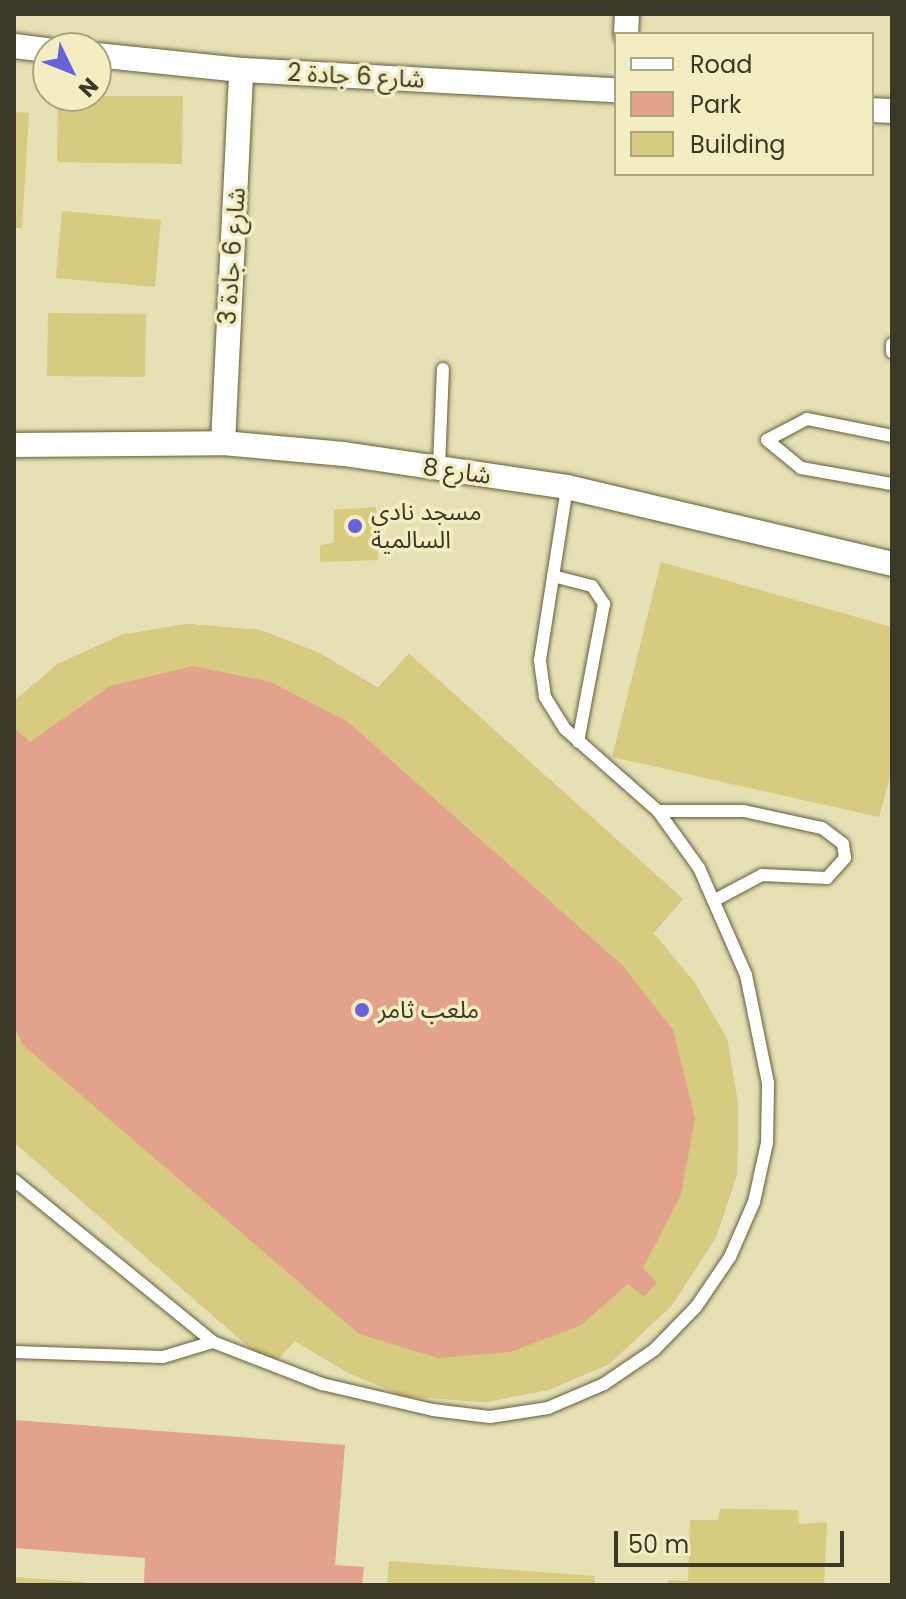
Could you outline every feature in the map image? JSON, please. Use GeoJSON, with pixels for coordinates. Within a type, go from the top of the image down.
{"type":"FeatureCollection","features":[{"type":"Feature","properties":{"kind":"street","name":"شارع 6 جادة 2"},"geometry":{"type":"LineString","coordinates":[[112,57],[241,70],[614,90]]}},
{"type":"Feature","properties":{"kind":"street","name":"شارع 6 جادة 3"},"geometry":{"type":"LineString","coordinates":[[223,443],[241,70]]}},
{"type":"Feature","properties":{"kind":"street","name":"شارع 8"},"geometry":{"type":"LineString","coordinates":[[14,445],[223,443],[439,467],[567,487],[892,564]]}},
{"type":"Feature","properties":{"kind":"lane"},"geometry":{"type":"LineString","coordinates":[[892,344],[892,352]]}},
{"type":"Feature","properties":{"kind":"lane"},"geometry":{"type":"LineString","coordinates":[[439,467],[443,369]]}},
{"type":"Feature","properties":{"kind":"lane"},"geometry":{"type":"LineString","coordinates":[[892,436],[807,419],[767,440],[801,468],[892,484]]}},
{"type":"Feature","properties":{"kind":"lane"},"geometry":{"type":"LineString","coordinates":[[14,1180],[213,1342],[322,1384],[490,1417],[548,1408],[604,1384],[654,1350],[696,1307],[730,1257],[754,1202],[767,1143],[768,1083],[746,975],[715,900],[658,811],[578,742],[554,714],[541,679],[567,487]]}},
{"type":"Feature","properties":{"kind":"lane"},"geometry":{"type":"LineString","coordinates":[[553,576],[592,586],[604,604],[578,742]]}},
{"type":"Feature","properties":{"kind":"lane"},"geometry":{"type":"LineString","coordinates":[[658,811],[744,811],[822,828],[843,844],[845,858],[827,878],[762,875],[715,900]]}},
{"type":"Feature","properties":{"kind":"lane"},"geometry":{"type":"LineString","coordinates":[[14,1352],[163,1357],[213,1342]]}},
{"type":"Feature","properties":{"kind":"green space","name":"ملعب ثامر"},"geometry":{"type":"Polygon","coordinates":[[[187,624],[260,630],[319,653],[378,688],[409,654],[683,899],[653,933],[694,982],[727,1039],[738,1105],[737,1174],[716,1237],[672,1305],[609,1364],[548,1390],[485,1402],[404,1396],[349,1373],[295,1341],[271,1366],[14,1142],[14,701],[58,664],[122,635],[187,624]]]}},
{"type":"Feature","properties":{"kind":"green space"},"geometry":{"type":"Polygon","coordinates":[[[14,1420],[345,1445],[335,1565],[364,1567],[362,1585],[144,1585],[145,1558],[14,1548],[14,1420]]]}},
{"type":"Feature","properties":{"kind":"building"},"geometry":{"type":"Polygon","coordinates":[[[112,96],[183,96],[182,164],[57,162],[58,112],[112,112],[112,96]]]}},
{"type":"Feature","properties":{"kind":"building"},"geometry":{"type":"Polygon","coordinates":[[[14,112],[29,113],[22,228],[14,228],[14,112]]]}},
{"type":"Feature","properties":{"kind":"building"},"geometry":{"type":"Polygon","coordinates":[[[62,211],[161,220],[155,287],[56,278],[62,211]]]}},
{"type":"Feature","properties":{"kind":"building"},"geometry":{"type":"Polygon","coordinates":[[[48,313],[146,314],[145,377],[47,376],[48,313]]]}},
{"type":"Feature","properties":{"kind":"building","name":"مسجد نادي السالمية"},"geometry":{"type":"Polygon","coordinates":[[[376,507],[378,560],[320,562],[320,545],[334,543],[334,510],[376,507]]]}},
{"type":"Feature","properties":{"kind":"building"},"geometry":{"type":"Polygon","coordinates":[[[661,562],[892,627],[892,770],[879,817],[612,757],[661,562]]]}},
{"type":"Feature","properties":{"kind":"building"},"geometry":{"type":"Polygon","coordinates":[[[187,624],[260,630],[319,653],[378,689],[409,654],[683,899],[653,932],[694,982],[727,1039],[738,1105],[737,1174],[716,1237],[672,1305],[609,1364],[548,1390],[485,1402],[404,1396],[349,1373],[295,1341],[271,1366],[14,1142],[14,1027],[23,1045],[359,1334],[438,1358],[511,1352],[581,1325],[628,1284],[644,1297],[657,1282],[643,1268],[681,1195],[695,1118],[673,1030],[623,966],[348,722],[271,682],[193,666],[110,686],[30,742],[14,727],[14,701],[58,664],[122,635],[187,624]]]}},
{"type":"Feature","properties":{"kind":"building"},"geometry":{"type":"Polygon","coordinates":[[[720,1509],[798,1510],[799,1524],[827,1522],[824,1585],[668,1585],[668,1580],[688,1581],[690,1520],[718,1520],[720,1509]]]}},
{"type":"Feature","properties":{"kind":"building"},"geometry":{"type":"Polygon","coordinates":[[[389,1561],[595,1576],[594,1585],[387,1585],[389,1561]]]}},
{"type":"Feature","properties":{"kind":"building"},"geometry":{"type":"Polygon","coordinates":[[[14,1577],[84,1582],[84,1585],[14,1585],[14,1577]]]}},
{"type":"Feature","properties":{"kind":"place","name":"مسجد نادي السالمية"},"geometry":{"type":"Point","coordinates":[355,526]}},
{"type":"Feature","properties":{"kind":"place","name":"ملعب ثامر"},"geometry":{"type":"Point","coordinates":[362,1010]}}]}
